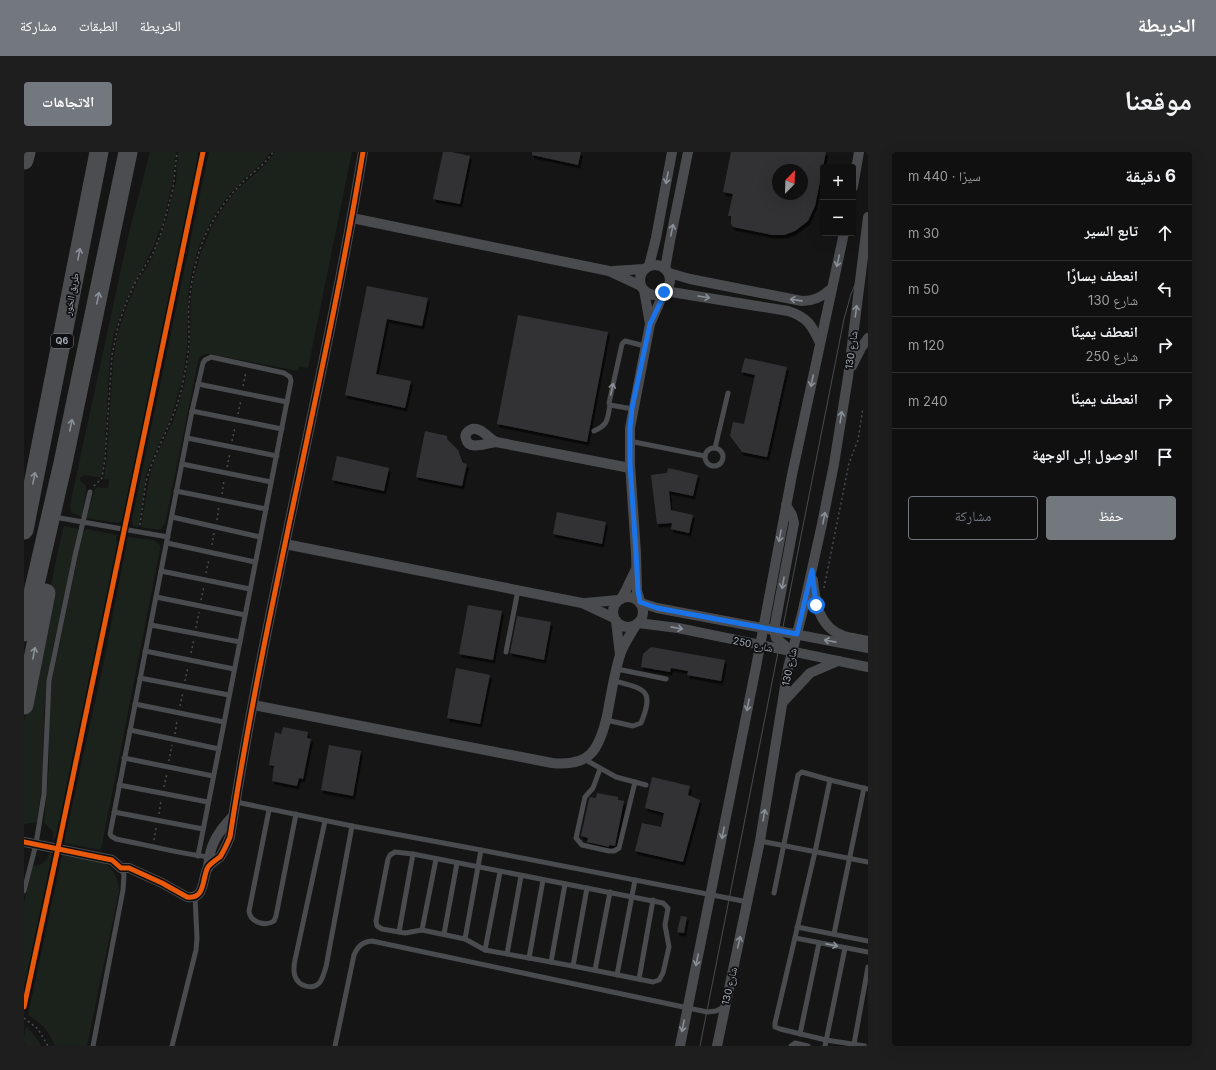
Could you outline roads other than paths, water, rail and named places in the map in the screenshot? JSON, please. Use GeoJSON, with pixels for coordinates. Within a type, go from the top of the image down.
{"type":"FeatureCollection","features":[{"type":"Feature","properties":{"kind":"highway"},"geometry":{"type":"LineString","coordinates":[[24,160],[26,152]]}},
{"type":"Feature","properties":{"kind":"highway","name":"طريق الخور"},"geometry":{"type":"LineString","coordinates":[[24,530],[99,152]]}},
{"type":"Feature","properties":{"kind":"highway"},"geometry":{"type":"LineString","coordinates":[[24,632],[63,464],[128,152]]}},
{"type":"Feature","properties":{"kind":"highway"},"geometry":{"type":"LineString","coordinates":[[106,261],[117,239],[141,152]]}},
{"type":"Feature","properties":{"kind":"highway"},"geometry":{"type":"LineString","coordinates":[[24,705],[64,496],[63,464]]}},
{"type":"Feature","properties":{"kind":"street"},"geometry":{"type":"LineString","coordinates":[[24,842],[104,857],[116,862],[121,868],[128,868],[162,883],[187,897],[195,896],[200,891],[205,881],[205,860],[219,831],[233,816],[285,544],[352,218],[363,152]]}},
{"type":"Feature","properties":{"kind":"street"},"geometry":{"type":"LineString","coordinates":[[650,324],[640,276],[647,267],[656,238],[672,152]]}},
{"type":"Feature","properties":{"kind":"street"},"geometry":{"type":"LineString","coordinates":[[253,705],[552,763],[569,764],[584,759],[598,745],[602,737],[620,655],[643,615],[636,570],[630,468],[630,428],[632,408],[650,324],[664,292],[670,284],[670,278],[667,271],[670,241],[688,152]]}},
{"type":"Feature","properties":{"kind":"street"},"geometry":{"type":"LineString","coordinates":[[856,170],[859,152]]}},
{"type":"Feature","properties":{"kind":"street","name":"شارع 130"},"geometry":{"type":"LineString","coordinates":[[717,1046],[760,841],[782,702],[792,652],[812,570],[834,464],[848,377],[868,217]]}},
{"type":"Feature","properties":{"kind":"street"},"geometry":{"type":"LineString","coordinates":[[352,218],[609,271],[653,295],[664,292],[788,311],[800,315],[809,323],[820,343]]}},
{"type":"Feature","properties":{"kind":"street"},"geometry":{"type":"LineString","coordinates":[[680,1046],[786,505],[843,236]]}},
{"type":"Feature","properties":{"kind":"street"},"geometry":{"type":"LineString","coordinates":[[609,271],[658,265],[667,271],[690,280],[802,301],[814,300],[824,296],[832,289]]}},
{"type":"Feature","properties":{"kind":"street"},"geometry":{"type":"LineString","coordinates":[[860,280],[868,293]]}},
{"type":"Feature","properties":{"kind":"street"},"geometry":{"type":"LineString","coordinates":[[848,377],[861,348],[868,338]]}},
{"type":"Feature","properties":{"kind":"street"},"geometry":{"type":"LineString","coordinates":[[496,442],[630,468]]}},
{"type":"Feature","properties":{"kind":"street"},"geometry":{"type":"LineString","coordinates":[[786,505],[794,522],[774,630],[776,638],[792,652]]}},
{"type":"Feature","properties":{"kind":"street"},"geometry":{"type":"LineString","coordinates":[[285,544],[582,603],[615,619],[621,625],[626,627],[637,624]]}},
{"type":"Feature","properties":{"kind":"street"},"geometry":{"type":"LineString","coordinates":[[620,655],[613,609],[626,590],[636,570]]}},
{"type":"Feature","properties":{"kind":"street"},"geometry":{"type":"LineString","coordinates":[[812,570],[816,605],[823,620],[830,628],[843,636],[868,641]]}},
{"type":"Feature","properties":{"kind":"street"},"geometry":{"type":"LineString","coordinates":[[582,603],[619,600],[630,597],[640,602]]}},
{"type":"Feature","properties":{"kind":"street","name":"شارع 250"},"geometry":{"type":"LineString","coordinates":[[640,602],[657,608],[868,648]]}},
{"type":"Feature","properties":{"kind":"street","name":"شارع 250"},"geometry":{"type":"LineString","coordinates":[[637,624],[663,626],[868,667]]}},
{"type":"Feature","properties":{"kind":"street"},"geometry":{"type":"LineString","coordinates":[[782,702],[810,673],[838,661]]}},
{"type":"Feature","properties":{"kind":"lane"},"geometry":{"type":"LineString","coordinates":[[594,431],[606,424],[622,344],[625,341],[645,346]]}},
{"type":"Feature","properties":{"kind":"lane"},"geometry":{"type":"LineString","coordinates":[[211,357],[287,374],[291,380],[203,829],[205,860],[113,838],[110,834],[198,384],[203,363],[211,357]]}},
{"type":"Feature","properties":{"kind":"lane"},"geometry":{"type":"LineString","coordinates":[[198,384],[287,402]]}},
{"type":"Feature","properties":{"kind":"lane"},"geometry":{"type":"LineString","coordinates":[[715,448],[728,393]]}},
{"type":"Feature","properties":{"kind":"lane"},"geometry":{"type":"LineString","coordinates":[[610,405],[632,408]]}},
{"type":"Feature","properties":{"kind":"lane"},"geometry":{"type":"LineString","coordinates":[[192,411],[282,429]]}},
{"type":"Feature","properties":{"kind":"lane"},"geometry":{"type":"LineString","coordinates":[[187,438],[276,456]]}},
{"type":"Feature","properties":{"kind":"lane"},"geometry":{"type":"LineString","coordinates":[[629,441],[705,456]]}},
{"type":"Feature","properties":{"kind":"lane"},"geometry":{"type":"LineString","coordinates":[[715,448],[721,451],[722,461],[717,465],[710,464],[707,462],[705,456],[708,450],[715,448]]}},
{"type":"Feature","properties":{"kind":"lane"},"geometry":{"type":"LineString","coordinates":[[182,464],[271,482]]}},
{"type":"Feature","properties":{"kind":"lane"},"geometry":{"type":"LineString","coordinates":[[24,891],[36,844],[44,786],[49,681],[90,492]]}},
{"type":"Feature","properties":{"kind":"lane"},"geometry":{"type":"LineString","coordinates":[[176,492],[266,509]]}},
{"type":"Feature","properties":{"kind":"lane"},"geometry":{"type":"LineString","coordinates":[[172,517],[260,536]]}},
{"type":"Feature","properties":{"kind":"lane"},"geometry":{"type":"LineString","coordinates":[[60,518],[168,537]]}},
{"type":"Feature","properties":{"kind":"lane"},"geometry":{"type":"LineString","coordinates":[[167,543],[255,562]]}},
{"type":"Feature","properties":{"kind":"lane"},"geometry":{"type":"LineString","coordinates":[[161,571],[250,589]]}},
{"type":"Feature","properties":{"kind":"lane"},"geometry":{"type":"LineString","coordinates":[[506,652],[518,590]]}},
{"type":"Feature","properties":{"kind":"lane"},"geometry":{"type":"LineString","coordinates":[[156,597],[245,615]]}},
{"type":"Feature","properties":{"kind":"lane"},"geometry":{"type":"LineString","coordinates":[[151,625],[240,642]]}},
{"type":"Feature","properties":{"kind":"lane"},"geometry":{"type":"LineString","coordinates":[[145,651],[234,668]]}},
{"type":"Feature","properties":{"kind":"lane"},"geometry":{"type":"LineString","coordinates":[[617,669],[666,678]]}},
{"type":"Feature","properties":{"kind":"lane"},"geometry":{"type":"LineString","coordinates":[[140,678],[229,695]]}},
{"type":"Feature","properties":{"kind":"lane"},"geometry":{"type":"LineString","coordinates":[[606,720],[633,726],[641,723],[648,698],[644,690],[614,681]]}},
{"type":"Feature","properties":{"kind":"lane"},"geometry":{"type":"LineString","coordinates":[[135,704],[224,722]]}},
{"type":"Feature","properties":{"kind":"lane"},"geometry":{"type":"LineString","coordinates":[[130,730],[218,749]]}},
{"type":"Feature","properties":{"kind":"lane"},"geometry":{"type":"LineString","coordinates":[[124,758],[213,776]]}},
{"type":"Feature","properties":{"kind":"lane"},"geometry":{"type":"LineString","coordinates":[[584,759],[616,776],[646,785]]}},
{"type":"Feature","properties":{"kind":"lane"},"geometry":{"type":"LineString","coordinates":[[600,768],[593,788],[585,797],[576,838],[582,845],[614,852],[620,848],[636,782]]}},
{"type":"Feature","properties":{"kind":"lane"},"geometry":{"type":"LineString","coordinates":[[774,893],[798,775],[802,772],[866,788],[834,934]]}},
{"type":"Feature","properties":{"kind":"lane"},"geometry":{"type":"LineString","coordinates":[[830,780],[775,1027],[826,1040],[865,1046]]}},
{"type":"Feature","properties":{"kind":"lane"},"geometry":{"type":"LineString","coordinates":[[119,785],[208,802]]}},
{"type":"Feature","properties":{"kind":"lane"},"geometry":{"type":"LineString","coordinates":[[236,802],[325,821],[748,902]]}},
{"type":"Feature","properties":{"kind":"lane"},"geometry":{"type":"LineString","coordinates":[[269,810],[249,912],[250,917],[254,921],[267,923],[274,921],[276,916],[296,814]]}},
{"type":"Feature","properties":{"kind":"lane"},"geometry":{"type":"LineString","coordinates":[[114,812],[203,829]]}},
{"type":"Feature","properties":{"kind":"lane"},"geometry":{"type":"LineString","coordinates":[[325,821],[295,960],[295,978],[307,987],[315,986],[319,983],[326,967],[352,826]]}},
{"type":"Feature","properties":{"kind":"lane"},"geometry":{"type":"LineString","coordinates":[[760,841],[868,862]]}},
{"type":"Feature","properties":{"kind":"lane"},"geometry":{"type":"LineString","coordinates":[[465,939],[481,850]]}},
{"type":"Feature","properties":{"kind":"lane"},"geometry":{"type":"LineString","coordinates":[[395,852],[413,854],[478,868],[663,903],[668,908],[665,925],[669,947],[663,973],[659,980],[653,982],[485,950],[465,939],[444,934],[422,930],[405,933],[382,929],[377,926],[376,921],[390,855],[395,852]]}},
{"type":"Feature","properties":{"kind":"lane"},"geometry":{"type":"LineString","coordinates":[[399,932],[413,854]]}},
{"type":"Feature","properties":{"kind":"lane"},"geometry":{"type":"LineString","coordinates":[[422,930],[436,859]]}},
{"type":"Feature","properties":{"kind":"lane"},"geometry":{"type":"LineString","coordinates":[[444,934],[457,864]]}},
{"type":"Feature","properties":{"kind":"lane"},"geometry":{"type":"LineString","coordinates":[[93,1046],[123,890],[124,875],[121,868]]}},
{"type":"Feature","properties":{"kind":"lane"},"geometry":{"type":"LineString","coordinates":[[485,950],[500,872]]}},
{"type":"Feature","properties":{"kind":"lane"},"geometry":{"type":"LineString","coordinates":[[507,954],[521,876]]}},
{"type":"Feature","properties":{"kind":"lane"},"geometry":{"type":"LineString","coordinates":[[529,958],[543,880]]}},
{"type":"Feature","properties":{"kind":"lane"},"geometry":{"type":"LineString","coordinates":[[616,974],[635,880]]}},
{"type":"Feature","properties":{"kind":"lane"},"geometry":{"type":"LineString","coordinates":[[551,962],[565,884]]}},
{"type":"Feature","properties":{"kind":"lane"},"geometry":{"type":"LineString","coordinates":[[573,966],[588,888]]}},
{"type":"Feature","properties":{"kind":"lane"},"geometry":{"type":"LineString","coordinates":[[595,970],[610,892]]}},
{"type":"Feature","properties":{"kind":"lane"},"geometry":{"type":"LineString","coordinates":[[172,1046],[196,950],[197,938],[195,896]]}},
{"type":"Feature","properties":{"kind":"lane"},"geometry":{"type":"LineString","coordinates":[[639,979],[653,900]]}},
{"type":"Feature","properties":{"kind":"lane"},"geometry":{"type":"LineString","coordinates":[[797,927],[868,941]]}},
{"type":"Feature","properties":{"kind":"lane"},"geometry":{"type":"LineString","coordinates":[[795,938],[868,952]]}},
{"type":"Feature","properties":{"kind":"lane"},"geometry":{"type":"LineString","coordinates":[[335,1046],[354,955],[358,947],[364,942],[372,941],[707,1012],[716,1011],[724,1007]]}},
{"type":"Feature","properties":{"kind":"lane"},"geometry":{"type":"LineString","coordinates":[[800,1034],[819,943]]}},
{"type":"Feature","properties":{"kind":"lane"},"geometry":{"type":"LineString","coordinates":[[825,1046],[845,948]]}},
{"type":"Feature","properties":{"kind":"lane"},"geometry":{"type":"LineString","coordinates":[[854,1044],[868,967]]}},
{"type":"Feature","properties":{"kind":"lane"},"geometry":{"type":"LineString","coordinates":[[791,1046],[795,1043],[808,1046]]}},
{"type":"Feature","properties":{"kind":"tram line"},"geometry":{"type":"LineString","coordinates":[[700,1046],[844,319],[851,294],[868,254]]}}]}
